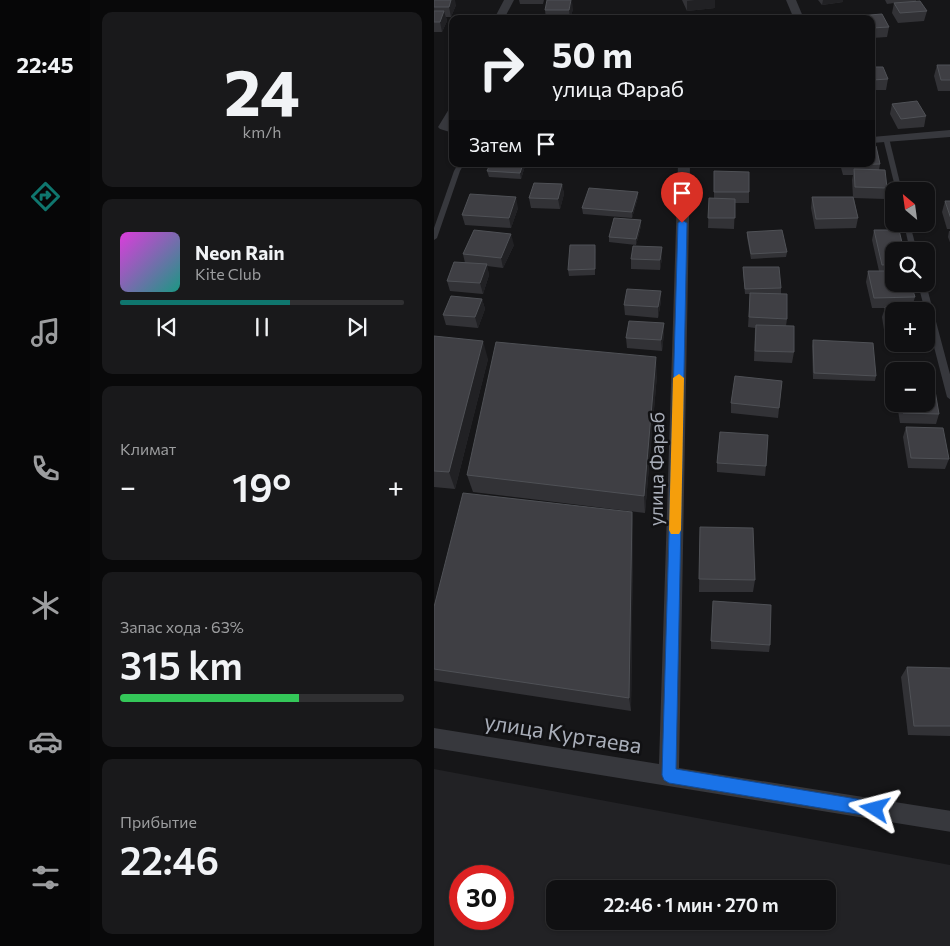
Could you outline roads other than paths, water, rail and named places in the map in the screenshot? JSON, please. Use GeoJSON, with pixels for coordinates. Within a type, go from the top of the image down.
{"type":"FeatureCollection","features":[{"type":"Feature","properties":{"kind":"street"},"geometry":{"type":"LineString","coordinates":[[502,15],[509,0]]}},
{"type":"Feature","properties":{"kind":"street"},"geometry":{"type":"LineString","coordinates":[[791,0],[797,15]]}},
{"type":"Feature","properties":{"kind":"street"},"geometry":{"type":"LineString","coordinates":[[876,138],[950,133]]}},
{"type":"Feature","properties":{"kind":"street","name":"улица Фараб"},"geometry":{"type":"LineString","coordinates":[[669,775],[684,167]]}},
{"type":"Feature","properties":{"kind":"street","name":"улица Куртаева"},"geometry":{"type":"LineString","coordinates":[[434,738],[950,822]]}},
{"type":"Feature","properties":{"kind":"lane"},"geometry":{"type":"LineString","coordinates":[[876,138],[895,182]]}},
{"type":"Feature","properties":{"kind":"lane"},"geometry":{"type":"LineString","coordinates":[[434,238],[459,167]]}},
{"type":"Feature","properties":{"kind":"lane"},"geometry":{"type":"LineString","coordinates":[[924,292],[950,397]]}}]}
